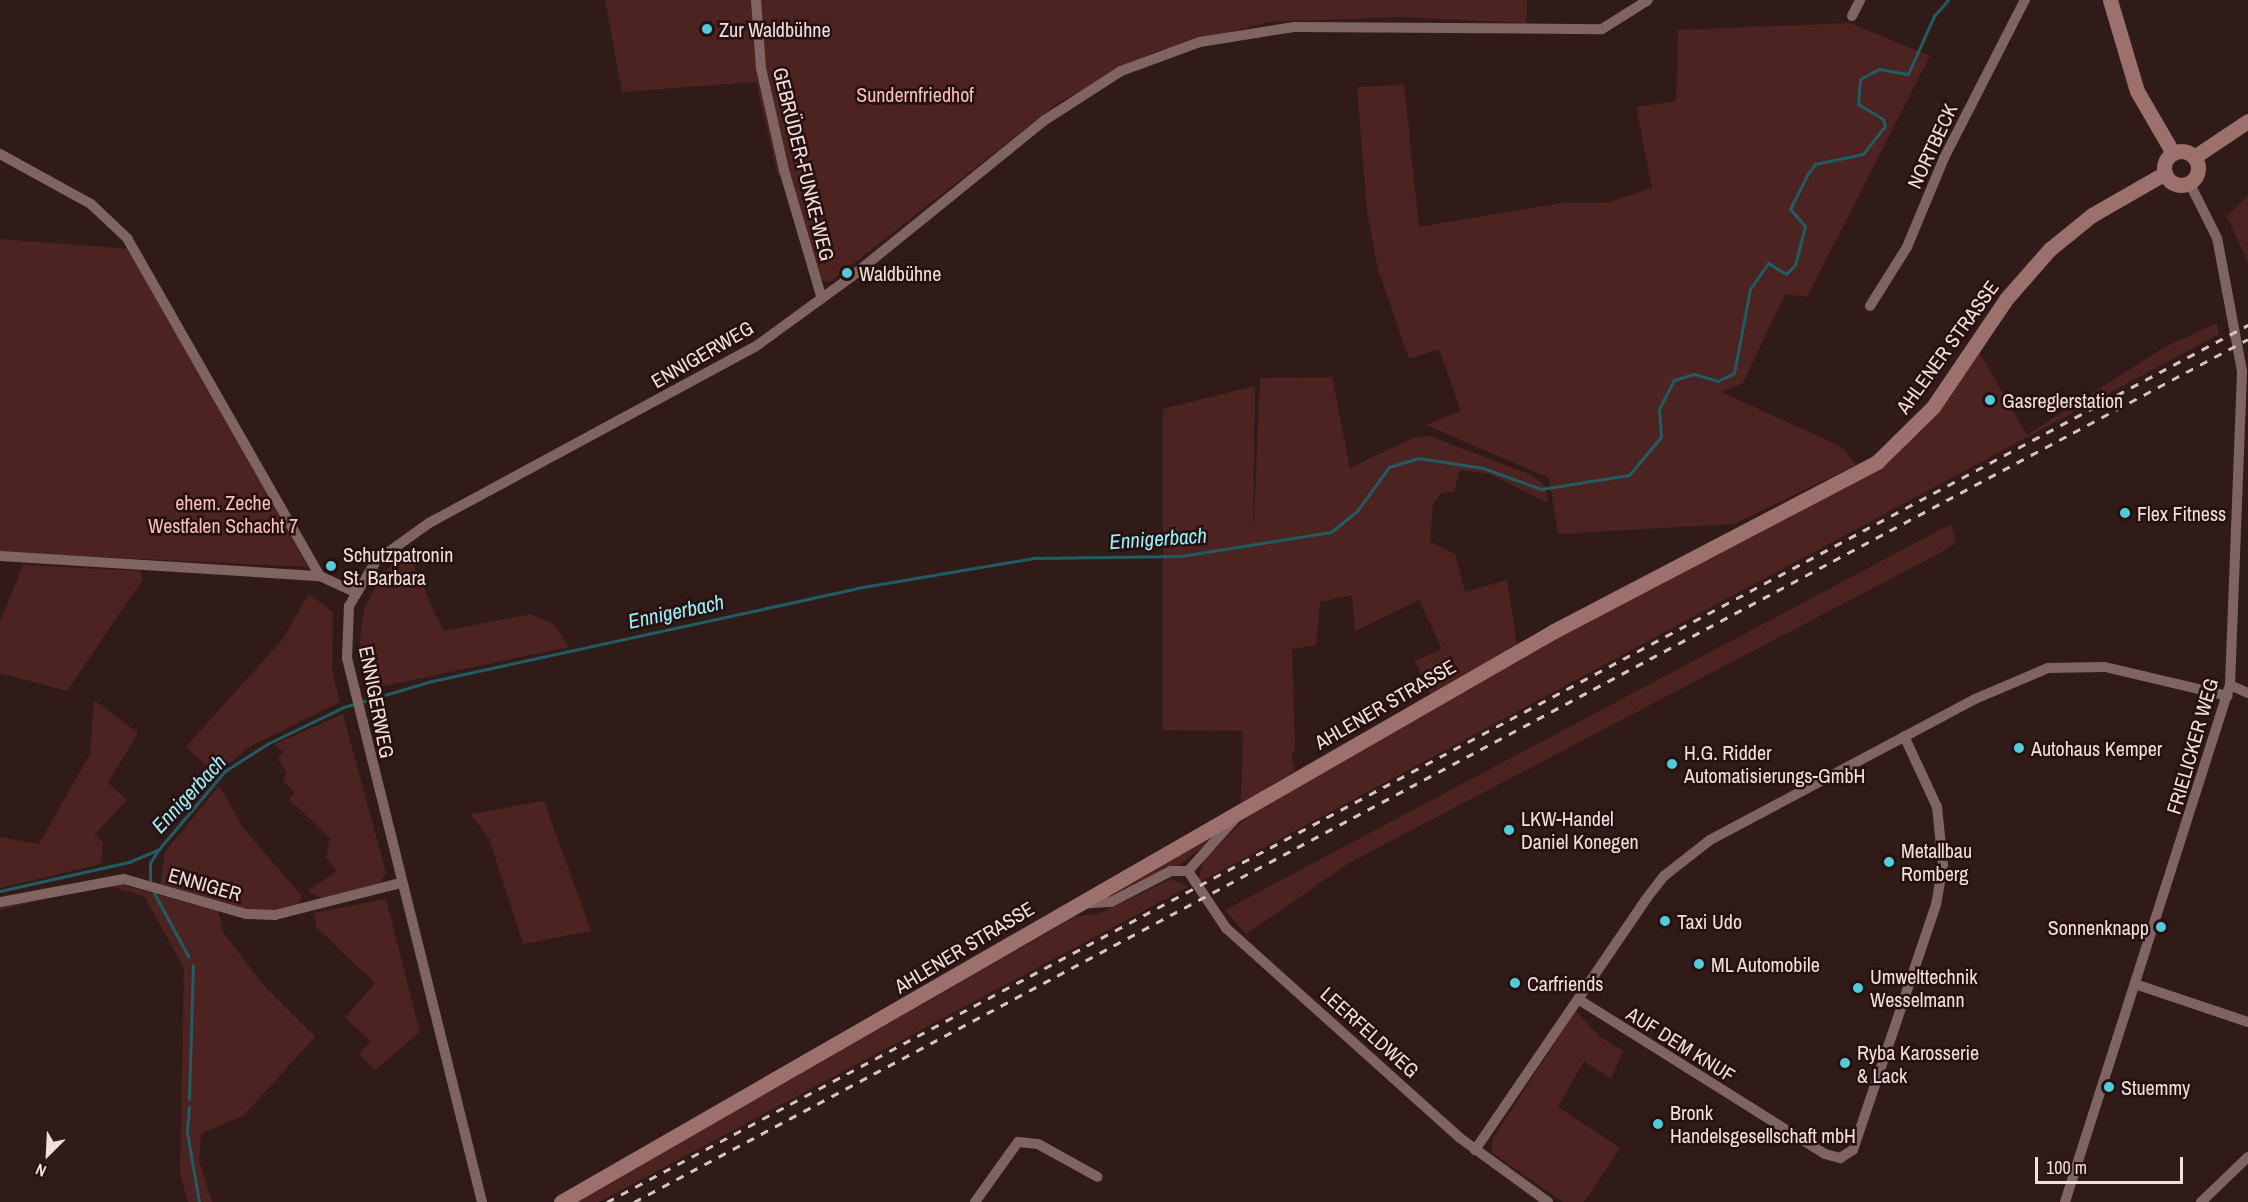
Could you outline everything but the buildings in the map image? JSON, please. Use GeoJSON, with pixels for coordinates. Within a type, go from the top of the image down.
{"type":"FeatureCollection","features":[{"type":"Feature","properties":{"kind":"main road"},"geometry":{"type":"LineString","coordinates":[[2110,0],[2137,91],[2173,153],[2194,157],[2248,121]]}},
{"type":"Feature","properties":{"kind":"main road"},"geometry":{"type":"LineString","coordinates":[[2173,153],[2165,173],[2175,183],[2189,182],[2198,171],[2194,157]]}},
{"type":"Feature","properties":{"kind":"main road","name":"AHLENER STRASSE"},"geometry":{"type":"LineString","coordinates":[[561,1202],[1244,808],[1658,574],[1877,462],[1933,407],[2006,298],[2050,249],[2092,215],[2165,173]]}},
{"type":"Feature","properties":{"kind":"street","name":"GEBRÜDER-FUNKE-WEG"},"geometry":{"type":"LineString","coordinates":[[756,0],[761,68],[784,170],[822,299]]}},
{"type":"Feature","properties":{"kind":"street","name":"ENNIGERWEG"},"geometry":{"type":"LineString","coordinates":[[482,1202],[347,658],[347,620],[354,592],[376,561],[429,523],[754,347],[822,299],[1045,120],[1121,71],[1164,53],[1294,27],[1602,29],[1648,0]]}},
{"type":"Feature","properties":{"kind":"street"},"geometry":{"type":"LineString","coordinates":[[1852,16],[1860,0]]}},
{"type":"Feature","properties":{"kind":"street","name":"NORTBECK"},"geometry":{"type":"LineString","coordinates":[[1870,306],[1907,247],[1944,158],[2025,0]]}},
{"type":"Feature","properties":{"kind":"street"},"geometry":{"type":"LineString","coordinates":[[0,154],[77,195],[128,238],[320,576]]}},
{"type":"Feature","properties":{"kind":"street","name":"FRIELICKER WEG"},"geometry":{"type":"LineString","coordinates":[[2065,1202],[2230,685],[2243,479],[2242,370],[2217,238],[2189,182]]}},
{"type":"Feature","properties":{"kind":"street"},"geometry":{"type":"LineString","coordinates":[[0,556],[320,576],[354,592]]}},
{"type":"Feature","properties":{"kind":"street"},"geometry":{"type":"LineString","coordinates":[[1475,1150],[1581,1001],[1646,899],[1686,856],[1904,736],[2014,680],[2063,666],[2114,669],[2228,696]]}},
{"type":"Feature","properties":{"kind":"street"},"geometry":{"type":"LineString","coordinates":[[2230,685],[2248,693]]}},
{"type":"Feature","properties":{"kind":"street","name":"AUF DEM KNUF"},"geometry":{"type":"LineString","coordinates":[[1581,1001],[1825,1154],[1840,1158],[1853,1150],[1936,905],[1943,865],[1936,807],[1904,736]]}},
{"type":"Feature","properties":{"kind":"street"},"geometry":{"type":"LineString","coordinates":[[1077,904],[1111,902],[1172,871],[1188,871],[1244,808]]}},
{"type":"Feature","properties":{"kind":"street","name":"LEERFELDWEG"},"geometry":{"type":"LineString","coordinates":[[1188,871],[1219,922],[1475,1150],[1548,1202]]}},
{"type":"Feature","properties":{"kind":"street","name":"ENNIGER"},"geometry":{"type":"LineString","coordinates":[[0,902],[124,879],[246,914],[275,915],[401,883]]}},
{"type":"Feature","properties":{"kind":"street"},"geometry":{"type":"LineString","coordinates":[[2135,984],[2248,1022]]}},
{"type":"Feature","properties":{"kind":"street"},"geometry":{"type":"LineString","coordinates":[[975,1202],[1018,1142],[1038,1144],[1098,1177]]}},
{"type":"Feature","properties":{"kind":"street"},"geometry":{"type":"LineString","coordinates":[[2201,1202],[2248,1157]]}},
{"type":"Feature","properties":{"kind":"green space","name":"Sundernfriedhof"},"geometry":{"type":"Polygon","coordinates":[[[605,0],[1527,0],[1526,23],[1398,17],[1268,22],[1154,52],[1058,103],[830,282],[821,280],[791,175],[778,176],[756,82],[622,92],[605,0]]]}},
{"type":"Feature","properties":{"kind":"green space"},"geometry":{"type":"Polygon","coordinates":[[[1850,23],[1930,56],[1807,297],[1785,294],[1743,383],[1721,392],[1842,447],[1856,465],[1734,524],[1558,534],[1549,478],[1426,425],[1461,411],[1439,349],[1409,359],[1378,269],[1367,212],[1357,87],[1404,85],[1419,227],[1562,203],[1606,203],[1652,188],[1636,107],[1676,101],[1678,30],[1850,23]]]}},
{"type":"Feature","properties":{"kind":"green space"},"geometry":{"type":"Polygon","coordinates":[[[2248,196],[2248,262],[2227,217],[2248,196]]]}},
{"type":"Feature","properties":{"kind":"green space","name":"ehem. Zeche Westfalen Schacht 7"},"geometry":{"type":"Polygon","coordinates":[[[0,239],[131,249],[308,567],[0,552],[0,239]]]}},
{"type":"Feature","properties":{"kind":"green space"},"geometry":{"type":"Polygon","coordinates":[[[2217,323],[2219,334],[1198,883],[1203,861],[1254,810],[1559,636],[1871,474],[1924,429],[1978,350],[2027,435],[2163,348],[2217,323]]]}},
{"type":"Feature","properties":{"kind":"green space"},"geometry":{"type":"Polygon","coordinates":[[[1332,377],[1350,468],[1413,438],[1429,436],[1529,474],[1545,485],[1548,503],[1490,474],[1460,470],[1454,492],[1441,493],[1433,505],[1430,542],[1455,554],[1465,592],[1507,580],[1517,645],[1431,694],[1415,661],[1442,649],[1419,600],[1355,631],[1352,595],[1320,602],[1316,645],[1292,649],[1295,748],[1291,757],[1295,771],[1241,803],[1243,731],[1163,730],[1163,409],[1255,386],[1253,539],[1260,378],[1332,377]]]}},
{"type":"Feature","properties":{"kind":"green space"},"geometry":{"type":"Polygon","coordinates":[[[1951,524],[1956,543],[1936,555],[1349,863],[1246,934],[1225,910],[1951,524]]]}},
{"type":"Feature","properties":{"kind":"green space"},"geometry":{"type":"Polygon","coordinates":[[[407,550],[443,631],[531,614],[555,625],[569,647],[369,689],[359,649],[364,610],[381,576],[407,550]]]}},
{"type":"Feature","properties":{"kind":"green space"},"geometry":{"type":"Polygon","coordinates":[[[23,565],[140,571],[143,579],[67,691],[0,673],[0,622],[23,565]]]}},
{"type":"Feature","properties":{"kind":"green space"},"geometry":{"type":"Polygon","coordinates":[[[309,594],[333,612],[332,671],[340,702],[249,747],[216,774],[186,747],[282,640],[309,594]]]}},
{"type":"Feature","properties":{"kind":"green space"},"geometry":{"type":"Polygon","coordinates":[[[94,700],[138,733],[108,783],[127,800],[95,834],[103,842],[101,864],[0,888],[0,837],[39,844],[90,754],[94,700]]]}},
{"type":"Feature","properties":{"kind":"green space"},"geometry":{"type":"Polygon","coordinates":[[[343,714],[386,873],[380,883],[321,898],[308,891],[337,871],[326,858],[330,838],[289,799],[295,792],[283,782],[287,773],[278,759],[283,752],[275,744],[343,714]]]}},
{"type":"Feature","properties":{"kind":"green space"},"geometry":{"type":"Polygon","coordinates":[[[219,786],[244,829],[302,896],[299,904],[261,913],[160,886],[165,852],[219,786]]]}},
{"type":"Feature","properties":{"kind":"green space"},"geometry":{"type":"Polygon","coordinates":[[[544,801],[591,931],[523,944],[489,838],[470,814],[544,801]]]}},
{"type":"Feature","properties":{"kind":"green space"},"geometry":{"type":"Polygon","coordinates":[[[1223,826],[1216,838],[1180,864],[1110,900],[1095,899],[1223,826]]]}},
{"type":"Feature","properties":{"kind":"green space"},"geometry":{"type":"Polygon","coordinates":[[[1172,879],[1188,887],[599,1202],[576,1202],[1075,917],[1100,913],[1172,879]]]}},
{"type":"Feature","properties":{"kind":"green space"},"geometry":{"type":"Polygon","coordinates":[[[112,882],[218,911],[223,932],[264,986],[315,1037],[244,1115],[201,1134],[199,1160],[212,1202],[188,1202],[180,1174],[184,968],[144,896],[113,887],[86,889],[0,910],[0,905],[112,882]]]}},
{"type":"Feature","properties":{"kind":"green space"},"geometry":{"type":"Polygon","coordinates":[[[386,899],[420,1032],[375,1070],[359,1054],[371,1041],[345,1018],[375,983],[317,928],[314,913],[386,899]]]}},
{"type":"Feature","properties":{"kind":"green space"},"geometry":{"type":"Polygon","coordinates":[[[1576,1011],[1600,1037],[1623,1051],[1611,1079],[1584,1061],[1558,1107],[1620,1148],[1584,1202],[1563,1202],[1491,1152],[1493,1138],[1576,1011]]]}},
{"type":"Feature","properties":{"kind":"waterway","name":"Ennigerbach"},"geometry":{"type":"LineString","coordinates":[[0,891],[129,862],[159,849],[225,771],[267,744],[344,707],[432,681],[857,588],[1035,558],[1181,556],[1331,532],[1357,511],[1389,467],[1418,458],[1483,468],[1541,489],[1629,475],[1661,437],[1659,409],[1674,380],[1694,374],[1718,381],[1734,373],[1750,289],[1768,263],[1786,274],[1795,265],[1805,226],[1790,209],[1807,175],[1815,164],[1863,154],[1885,126],[1883,119],[1858,104],[1860,79],[1879,69],[1908,74],[1934,16],[1948,0]]}},
{"type":"Feature","properties":{"kind":"waterway"},"geometry":{"type":"LineString","coordinates":[[150,882],[150,863],[158,850]]}},
{"type":"Feature","properties":{"kind":"waterway"},"geometry":{"type":"LineString","coordinates":[[154,893],[188,956]]}},
{"type":"Feature","properties":{"kind":"waterway"},"geometry":{"type":"LineString","coordinates":[[189,1099],[193,965]]}},
{"type":"Feature","properties":{"kind":"waterway"},"geometry":{"type":"LineString","coordinates":[[189,1107],[187,1132],[199,1202]]}},
{"type":"Feature","properties":{"kind":"railway"},"geometry":{"type":"LineString","coordinates":[[607,1202],[2248,325]]}},
{"type":"Feature","properties":{"kind":"railway"},"geometry":{"type":"LineString","coordinates":[[634,1202],[2248,339]]}},
{"type":"Feature","properties":{"kind":"place","name":"Zur Waldbühne"},"geometry":{"type":"Point","coordinates":[707,29]}},
{"type":"Feature","properties":{"kind":"place","name":"Waldbühne"},"geometry":{"type":"Point","coordinates":[847,273]}},
{"type":"Feature","properties":{"kind":"place","name":"Gasreglerstation"},"geometry":{"type":"Point","coordinates":[1990,400]}},
{"type":"Feature","properties":{"kind":"place","name":"Flex Fitness"},"geometry":{"type":"Point","coordinates":[2125,513]}},
{"type":"Feature","properties":{"kind":"place","name":"Schutzpatronin St. Barbara"},"geometry":{"type":"Point","coordinates":[331,566]}},
{"type":"Feature","properties":{"kind":"place","name":"Autohaus Kemper"},"geometry":{"type":"Point","coordinates":[2019,748]}},
{"type":"Feature","properties":{"kind":"place","name":"H.G. Ridder Automatisierungs-GmbH"},"geometry":{"type":"Point","coordinates":[1672,764]}},
{"type":"Feature","properties":{"kind":"place","name":"LKW-Handel Daniel Konegen"},"geometry":{"type":"Point","coordinates":[1509,830]}},
{"type":"Feature","properties":{"kind":"place","name":"Metallbau Romberg"},"geometry":{"type":"Point","coordinates":[1889,862]}},
{"type":"Feature","properties":{"kind":"place","name":"Taxi Udo"},"geometry":{"type":"Point","coordinates":[1665,921]}},
{"type":"Feature","properties":{"kind":"place","name":"Sonnenknapp"},"geometry":{"type":"Point","coordinates":[2161,927]}},
{"type":"Feature","properties":{"kind":"place","name":"ML Automobile"},"geometry":{"type":"Point","coordinates":[1699,964]}},
{"type":"Feature","properties":{"kind":"place","name":"Carfriends"},"geometry":{"type":"Point","coordinates":[1515,983]}},
{"type":"Feature","properties":{"kind":"place","name":"Umwelttechnik Wesselmann"},"geometry":{"type":"Point","coordinates":[1858,988]}},
{"type":"Feature","properties":{"kind":"place","name":"Ryba Karosserie & Lack"},"geometry":{"type":"Point","coordinates":[1845,1063]}},
{"type":"Feature","properties":{"kind":"place","name":"Stuemmy"},"geometry":{"type":"Point","coordinates":[2109,1087]}},
{"type":"Feature","properties":{"kind":"place","name":"Bronk Handelsgesellschaft mbH"},"geometry":{"type":"Point","coordinates":[1658,1124]}}]}
